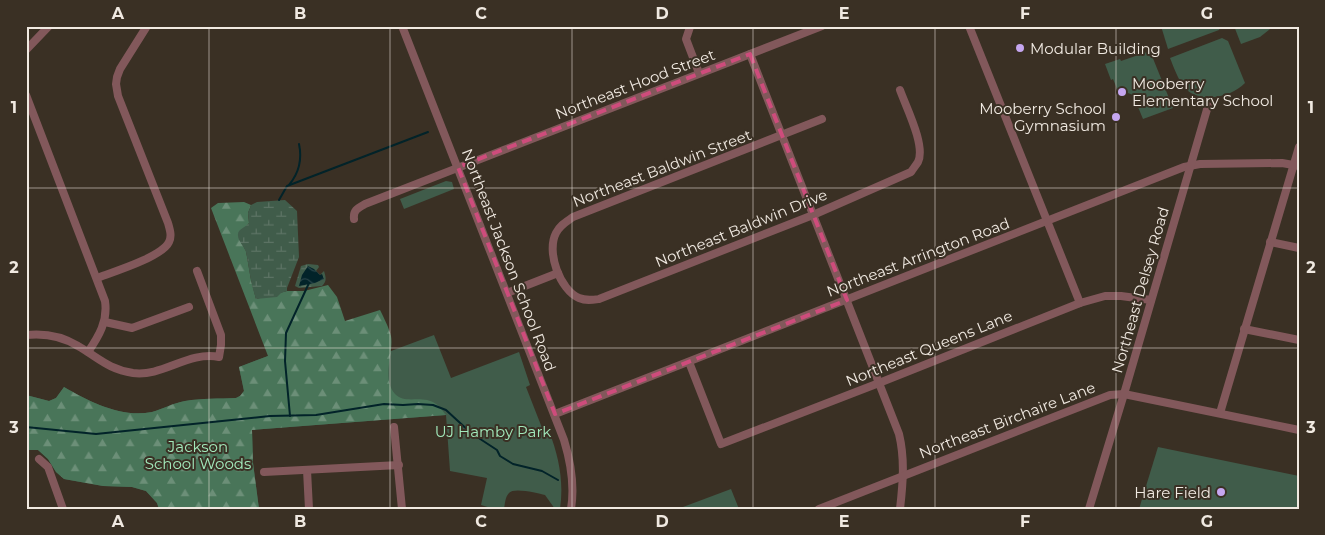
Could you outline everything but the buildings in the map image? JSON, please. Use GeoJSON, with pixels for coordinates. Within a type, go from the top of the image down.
{"type":"FeatureCollection","features":[{"type":"Feature","properties":{"kind":"street"},"geometry":{"type":"LineString","coordinates":[[26,50],[49,26]]}},
{"type":"Feature","properties":{"kind":"street"},"geometry":{"type":"LineString","coordinates":[[97,278],[162,251],[169,243],[171,234],[118,96],[116,84],[120,69],[147,26]]}},
{"type":"Feature","properties":{"kind":"street","name":"Northeast Jackson School Road"},"geometry":{"type":"LineString","coordinates":[[402,26],[555,414],[567,449],[572,474],[571,509]]}},
{"type":"Feature","properties":{"kind":"street"},"geometry":{"type":"LineString","coordinates":[[796,26],[800,35]]}},
{"type":"Feature","properties":{"kind":"street","name":"Northeast Hood Street"},"geometry":{"type":"LineString","coordinates":[[354,219],[357,208],[365,204],[822,26]]}},
{"type":"Feature","properties":{"kind":"street"},"geometry":{"type":"LineString","coordinates":[[969,26],[1001,110],[1080,303]]}},
{"type":"Feature","properties":{"kind":"street"},"geometry":{"type":"LineString","coordinates":[[690,27],[686,39],[699,74]]}},
{"type":"Feature","properties":{"kind":"street"},"geometry":{"type":"LineString","coordinates":[[750,54],[899,434],[904,475],[900,509]]}},
{"type":"Feature","properties":{"kind":"street","name":"Northeast Baldwin Drive"},"geometry":{"type":"LineString","coordinates":[[558,273],[565,286],[574,296],[586,300],[599,299],[813,215],[911,172],[918,162],[919,140],[900,90]]}},
{"type":"Feature","properties":{"kind":"street"},"geometry":{"type":"LineString","coordinates":[[26,95],[106,301],[105,322],[88,352]]}},
{"type":"Feature","properties":{"kind":"street","name":"Northeast Delsey Road"},"geometry":{"type":"LineString","coordinates":[[1089,509],[1208,106]]}},
{"type":"Feature","properties":{"kind":"street","name":"Northeast Baldwin Street"},"geometry":{"type":"LineString","coordinates":[[558,273],[552,245],[556,231],[573,217],[822,119]]}},
{"type":"Feature","properties":{"kind":"street"},"geometry":{"type":"LineString","coordinates":[[1220,413],[1270,242],[1296,165],[1299,146]]}},
{"type":"Feature","properties":{"kind":"street","name":"Northeast Arrington Road"},"geometry":{"type":"LineString","coordinates":[[555,414],[1191,165],[1282,163],[1296,165]]}},
{"type":"Feature","properties":{"kind":"street"},"geometry":{"type":"LineString","coordinates":[[1270,242],[1299,248]]}},
{"type":"Feature","properties":{"kind":"street"},"geometry":{"type":"LineString","coordinates":[[26,335],[54,336],[72,342],[104,364],[126,372],[152,372],[194,358],[219,357],[221,335],[197,271]]}},
{"type":"Feature","properties":{"kind":"street"},"geometry":{"type":"LineString","coordinates":[[507,293],[558,273]]}},
{"type":"Feature","properties":{"kind":"street","name":"Northeast Queens Lane"},"geometry":{"type":"LineString","coordinates":[[689,362],[721,444],[1080,303],[1105,296],[1152,300]]}},
{"type":"Feature","properties":{"kind":"street"},"geometry":{"type":"LineString","coordinates":[[105,322],[132,328],[189,307]]}},
{"type":"Feature","properties":{"kind":"street"},"geometry":{"type":"LineString","coordinates":[[1244,328],[1299,340]]}},
{"type":"Feature","properties":{"kind":"street","name":"Northeast Birchaire Lane"},"geometry":{"type":"LineString","coordinates":[[819,509],[1110,394],[1124,394],[1299,430]]}},
{"type":"Feature","properties":{"kind":"street"},"geometry":{"type":"LineString","coordinates":[[394,427],[402,509]]}},
{"type":"Feature","properties":{"kind":"street"},"geometry":{"type":"LineString","coordinates":[[39,459],[48,467],[63,509]]}},
{"type":"Feature","properties":{"kind":"street"},"geometry":{"type":"LineString","coordinates":[[264,472],[399,465]]}},
{"type":"Feature","properties":{"kind":"street"},"geometry":{"type":"LineString","coordinates":[[307,470],[309,509]]}},
{"type":"Feature","properties":{"kind":"highlighted area"},"geometry":{"type":"Polygon","coordinates":[[[750,54],[847,300],[555,414],[458,167],[750,54]]]}},
{"type":"Feature","properties":{"kind":"green space"},"geometry":{"type":"Polygon","coordinates":[[[1161,26],[1221,26],[1219,30],[1168,49],[1161,26]]]}},
{"type":"Feature","properties":{"kind":"green space"},"geometry":{"type":"Polygon","coordinates":[[[1234,26],[1274,26],[1260,37],[1241,44],[1234,26]]]}},
{"type":"Feature","properties":{"kind":"green space"},"geometry":{"type":"Polygon","coordinates":[[[1222,38],[1228,41],[1245,83],[1232,92],[1223,95],[1214,97],[1197,96],[1184,87],[1170,58],[1222,38]]]}},
{"type":"Feature","properties":{"kind":"green space"},"geometry":{"type":"Polygon","coordinates":[[[1150,51],[1173,108],[1143,119],[1133,95],[1128,93],[1120,96],[1105,64],[1120,59],[1121,61],[1150,51]]]}},
{"type":"Feature","properties":{"kind":"green space"},"geometry":{"type":"Polygon","coordinates":[[[446,181],[452,182],[454,189],[404,209],[400,199],[446,181]]]}},
{"type":"Feature","properties":{"kind":"green space"},"geometry":{"type":"Polygon","coordinates":[[[285,200],[297,211],[299,257],[287,291],[277,297],[256,299],[246,252],[238,232],[249,223],[248,213],[251,205],[257,202],[285,200]]]}},
{"type":"Feature","properties":{"kind":"green space","name":"Jackson School Woods"},"geometry":{"type":"Polygon","coordinates":[[[244,202],[251,205],[248,213],[249,223],[241,242],[246,251],[256,299],[287,291],[304,291],[328,285],[337,297],[345,321],[380,310],[391,336],[388,373],[391,388],[395,394],[404,399],[431,401],[439,406],[446,415],[252,430],[253,463],[259,509],[159,509],[157,503],[146,491],[132,487],[103,486],[64,479],[38,450],[26,450],[26,395],[49,401],[56,398],[64,387],[95,403],[117,411],[129,413],[152,412],[185,401],[236,398],[244,391],[239,367],[268,356],[211,208],[218,203],[244,202]]]}},
{"type":"Feature","properties":{"kind":"green space"},"geometry":{"type":"Polygon","coordinates":[[[308,264],[318,265],[319,267],[316,271],[320,275],[324,271],[326,279],[322,286],[299,288],[295,286],[301,266],[308,264]]]}},
{"type":"Feature","properties":{"kind":"green space","name":"Jackson School Woods"},"geometry":{"type":"Polygon","coordinates":[[[329,333],[391,351],[434,335],[451,378],[519,352],[530,385],[526,387],[544,433],[549,431],[556,450],[561,479],[560,509],[555,509],[545,495],[520,490],[509,493],[504,509],[494,509],[481,505],[487,478],[450,471],[446,415],[252,430],[253,463],[259,509],[159,509],[157,503],[146,491],[132,487],[103,486],[64,479],[38,450],[26,450],[26,395],[49,401],[56,398],[64,387],[95,403],[129,413],[152,412],[185,401],[236,398],[244,391],[239,367],[329,333]]]}},
{"type":"Feature","properties":{"kind":"green space","name":"Hare Field"},"geometry":{"type":"Polygon","coordinates":[[[1158,447],[1299,476],[1299,509],[1139,509],[1158,447]]]}},
{"type":"Feature","properties":{"kind":"green space"},"geometry":{"type":"Polygon","coordinates":[[[731,489],[739,509],[683,509],[683,507],[731,489]]]}},
{"type":"Feature","properties":{"kind":"water"},"geometry":{"type":"Polygon","coordinates":[[[308,266],[320,275],[322,274],[324,279],[299,286],[302,275],[308,266]]]}},
{"type":"Feature","properties":{"kind":"waterway"},"geometry":{"type":"LineString","coordinates":[[279,200],[287,186],[428,132]]}},
{"type":"Feature","properties":{"kind":"waterway"},"geometry":{"type":"LineString","coordinates":[[289,185],[299,165],[299,144]]}},
{"type":"Feature","properties":{"kind":"waterway"},"geometry":{"type":"LineString","coordinates":[[290,416],[285,361],[286,333],[309,283]]}},
{"type":"Feature","properties":{"kind":"waterway"},"geometry":{"type":"LineString","coordinates":[[26,427],[96,434],[270,416],[316,415],[384,404],[433,405],[446,410],[471,433],[497,450],[500,456],[513,464],[542,471],[558,480]]}},
{"type":"Feature","properties":{"kind":"place","name":"Modular Building"},"geometry":{"type":"Point","coordinates":[1020,48]}},
{"type":"Feature","properties":{"kind":"place","name":"Mooberry Elementary School"},"geometry":{"type":"Point","coordinates":[1122,92]}},
{"type":"Feature","properties":{"kind":"place","name":"Mooberry School Gymnasium"},"geometry":{"type":"Point","coordinates":[1116,117]}},
{"type":"Feature","properties":{"kind":"place","name":"Hare Field"},"geometry":{"type":"Point","coordinates":[1221,492]}},
{"type":"Feature","properties":{"kind":"park label","name":"UJ Hamby Park"},"geometry":{"type":"Point","coordinates":[493,431]}}]}
